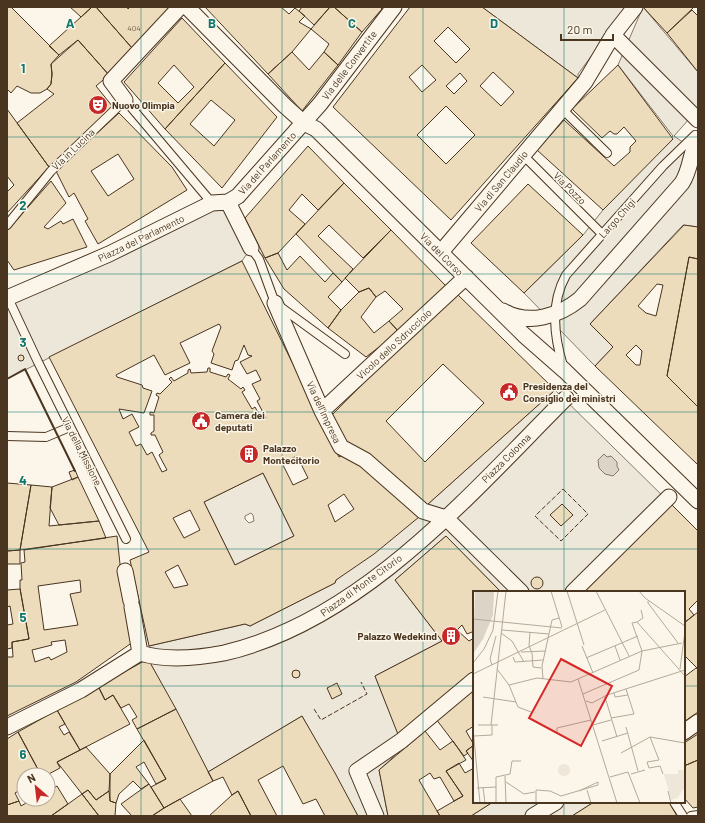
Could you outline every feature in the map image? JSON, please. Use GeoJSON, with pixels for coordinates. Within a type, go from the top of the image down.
{"type":"FeatureCollection","features":[{"type":"Feature","properties":{"kind":"street"},"geometry":{"type":"LineString","coordinates":[[125,100],[111,81],[180,7]]}},
{"type":"Feature","properties":{"kind":"street","name":"Via del Corso"},"geometry":{"type":"LineString","coordinates":[[187,7],[304,123],[316,129],[466,277],[698,501]]}},
{"type":"Feature","properties":{"kind":"street","name":"Via delle Convertite"},"geometry":{"type":"LineString","coordinates":[[304,123],[394,7]]}},
{"type":"Feature","properties":{"kind":"street","name":"Via di San Claudio"},"geometry":{"type":"LineString","coordinates":[[441,252],[585,82],[613,35],[634,7]]}},
{"type":"Feature","properties":{"kind":"street"},"geometry":{"type":"LineString","coordinates":[[613,35],[698,120]]}},
{"type":"Feature","properties":{"kind":"street","name":"Via del Parlamento"},"geometry":{"type":"LineString","coordinates":[[228,202],[238,196],[304,123]]}},
{"type":"Feature","properties":{"kind":"street"},"geometry":{"type":"LineString","coordinates":[[497,307],[522,318],[538,318],[555,314],[574,304],[591,289],[682,184],[694,174],[691,156],[698,138]]}},
{"type":"Feature","properties":{"kind":"street"},"geometry":{"type":"LineString","coordinates":[[228,202],[251,248]]}},
{"type":"Feature","properties":{"kind":"street","name":"Piazza del Parlamento"},"geometry":{"type":"LineString","coordinates":[[7,298],[109,254],[212,203],[228,202]]}},
{"type":"Feature","properties":{"kind":"street","name":"Vicolo dello Sdrucciolo"},"geometry":{"type":"LineString","coordinates":[[322,411],[466,277]]}},
{"type":"Feature","properties":{"kind":"street","name":"Via dell'Impresa"},"geometry":{"type":"LineString","coordinates":[[275,303],[322,411],[341,447],[365,460],[423,511],[446,518]]}},
{"type":"Feature","properties":{"kind":"street","name":"Piazza Colonna"},"geometry":{"type":"LineString","coordinates":[[429,532],[446,518],[566,398]]}},
{"type":"Feature","properties":{"kind":"street"},"geometry":{"type":"LineString","coordinates":[[574,591],[669,497]]}},
{"type":"Feature","properties":{"kind":"street"},"geometry":{"type":"LineString","coordinates":[[446,518],[520,591]]}},
{"type":"Feature","properties":{"kind":"street","name":"Piazza di Monte Citorio"},"geometry":{"type":"LineString","coordinates":[[144,654],[194,657],[219,654],[243,648],[298,627],[333,607],[377,576],[429,532]]}},
{"type":"Feature","properties":{"kind":"street"},"geometry":{"type":"LineString","coordinates":[[7,727],[81,690],[144,654],[125,571]]}},
{"type":"Feature","properties":{"kind":"street"},"geometry":{"type":"LineString","coordinates":[[376,816],[357,771],[401,741],[473,681]]}},
{"type":"Feature","properties":{"kind":"street"},"geometry":{"type":"LineString","coordinates":[[685,731],[698,722]]}},
{"type":"Feature","properties":{"kind":"street"},"geometry":{"type":"LineString","coordinates":[[533,816],[554,803]]}},
{"type":"Feature","properties":{"kind":"lane"},"geometry":{"type":"LineString","coordinates":[[125,100],[212,203]]}},
{"type":"Feature","properties":{"kind":"lane","name":"Via in Lucina"},"geometry":{"type":"LineString","coordinates":[[7,225],[51,171],[125,100]]}},
{"type":"Feature","properties":{"kind":"lane"},"geometry":{"type":"LineString","coordinates":[[562,109],[607,153]]}},
{"type":"Feature","properties":{"kind":"lane","name":"Largo Chigi"},"geometry":{"type":"LineString","coordinates":[[565,371],[556,337],[555,314],[558,295],[566,275],[663,166],[698,133]]}},
{"type":"Feature","properties":{"kind":"lane","name":"Via Pozzo"},"geometry":{"type":"LineString","coordinates":[[523,155],[602,234]]}},
{"type":"Feature","properties":{"kind":"lane","name":"Via dell'Impresa"},"geometry":{"type":"LineString","coordinates":[[251,248],[259,258],[275,303]]}},
{"type":"Feature","properties":{"kind":"lane","name":"Piazza del Parlamento"},"geometry":{"type":"LineString","coordinates":[[7,298],[38,362]]}},
{"type":"Feature","properties":{"kind":"lane"},"geometry":{"type":"LineString","coordinates":[[275,303],[345,354]]}},
{"type":"Feature","properties":{"kind":"lane","name":"Via della Missione"},"geometry":{"type":"LineString","coordinates":[[38,362],[126,539]]}},
{"type":"Feature","properties":{"kind":"lane"},"geometry":{"type":"LineString","coordinates":[[7,436],[46,438],[70,427]]}},
{"type":"Feature","properties":{"kind":"lane"},"geometry":{"type":"LineString","coordinates":[[675,803],[684,816]]}},
{"type":"Feature","properties":{"kind":"lane"},"geometry":{"type":"LineString","coordinates":[[691,816],[698,815]]}},
{"type":"Feature","properties":{"kind":"shaded area"},"geometry":{"type":"Polygon","coordinates":[[[482,7],[628,7],[578,74],[578,78],[482,7]]]}},
{"type":"Feature","properties":{"kind":"shaded area"},"geometry":{"type":"Polygon","coordinates":[[[643,7],[698,72],[698,109],[674,136],[698,153],[698,227],[683,225],[590,324],[613,347],[595,366],[524,293],[583,235],[603,210],[673,136],[618,65],[643,7]]]}},
{"type":"Feature","properties":{"kind":"shaded area"},"geometry":{"type":"Polygon","coordinates":[[[228,202],[251,248],[242,261],[7,379],[7,298],[228,202]]]}},
{"type":"Feature","properties":{"kind":"shaded area"},"geometry":{"type":"Polygon","coordinates":[[[555,390],[671,504],[585,591],[500,591],[446,536],[395,580],[442,641],[375,676],[404,747],[379,770],[388,816],[358,816],[302,716],[208,772],[148,659],[149,646],[245,624],[250,626],[335,583],[336,580],[427,505],[555,390]]]}},
{"type":"Feature","properties":{"kind":"shaded area"},"geometry":{"type":"Polygon","coordinates":[[[604,454],[607,457],[611,456],[617,462],[619,470],[613,476],[605,474],[599,468],[598,460],[604,454]]]}},
{"type":"Feature","properties":{"kind":"shaded area"},"geometry":{"type":"Polygon","coordinates":[[[263,473],[294,536],[235,565],[204,502],[263,473]],[[251,513],[245,516],[245,519],[249,523],[254,521],[251,513]]]}},
{"type":"Feature","properties":{"kind":"shaded area"},"geometry":{"type":"Polygon","coordinates":[[[491,803],[592,803],[572,816],[471,816],[491,803]]]}},
{"type":"Feature","properties":{"kind":"building"},"geometry":{"type":"Polygon","coordinates":[[[7,7],[11,7],[59,55],[51,64],[51,84],[47,89],[40,93],[31,93],[17,86],[11,93],[7,89],[7,7]]]}},
{"type":"Feature","properties":{"kind":"building"},"geometry":{"type":"Polygon","coordinates":[[[70,7],[92,7],[81,17],[70,7]]]}},
{"type":"Feature","properties":{"kind":"building"},"geometry":{"type":"Polygon","coordinates":[[[92,7],[96,7],[132,48],[109,75],[78,40],[59,55],[49,46],[92,7]]]}},
{"type":"Feature","properties":{"kind":"building"},"geometry":{"type":"Polygon","coordinates":[[[96,7],[127,7],[128,9],[130,7],[174,7],[132,48],[96,7]]]}},
{"type":"Feature","properties":{"kind":"building"},"geometry":{"type":"Polygon","coordinates":[[[205,7],[281,7],[289,14],[295,8],[305,16],[299,22],[311,29],[292,52],[268,74],[205,7]]]}},
{"type":"Feature","properties":{"kind":"building"},"geometry":{"type":"Polygon","coordinates":[[[302,7],[330,7],[314,25],[299,11],[302,7]]]}},
{"type":"Feature","properties":{"kind":"building"},"geometry":{"type":"Polygon","coordinates":[[[330,7],[334,7],[362,32],[338,65],[324,52],[329,44],[311,29],[330,7]]]}},
{"type":"Feature","properties":{"kind":"building"},"geometry":{"type":"Polygon","coordinates":[[[334,7],[380,7],[382,9],[362,32],[334,7]]]}},
{"type":"Feature","properties":{"kind":"building"},"geometry":{"type":"Polygon","coordinates":[[[410,7],[482,7],[578,78],[451,220],[333,107],[410,7]],[[448,27],[434,41],[456,63],[470,49],[448,27]],[[422,65],[409,77],[422,92],[436,80],[422,65]],[[493,72],[480,86],[501,106],[514,92],[493,72]],[[460,73],[446,86],[454,94],[467,81],[460,73]],[[446,106],[417,135],[446,164],[475,135],[446,106]]]}},
{"type":"Feature","properties":{"kind":"building"},"geometry":{"type":"Polygon","coordinates":[[[643,7],[694,7],[667,33],[643,7]]]}},
{"type":"Feature","properties":{"kind":"building"},"geometry":{"type":"Polygon","coordinates":[[[692,10],[698,16],[698,72],[667,33],[692,10]]]}},
{"type":"Feature","properties":{"kind":"building"},"geometry":{"type":"Polygon","coordinates":[[[182,18],[225,63],[165,129],[124,82],[182,18]],[[174,65],[158,83],[178,103],[194,87],[174,65]]]}},
{"type":"Feature","properties":{"kind":"building"},"geometry":{"type":"Polygon","coordinates":[[[78,40],[109,75],[96,86],[113,107],[49,167],[17,123],[54,94],[47,89],[51,84],[51,64],[78,40]]]}},
{"type":"Feature","properties":{"kind":"building"},"geometry":{"type":"Polygon","coordinates":[[[292,52],[309,70],[324,52],[338,65],[302,111],[268,74],[292,52]]]}},
{"type":"Feature","properties":{"kind":"building"},"geometry":{"type":"Polygon","coordinates":[[[225,63],[277,117],[222,188],[165,129],[225,63]],[[211,100],[190,124],[214,146],[235,120],[211,100]]]}},
{"type":"Feature","properties":{"kind":"building"},"geometry":{"type":"Polygon","coordinates":[[[618,65],[673,139],[603,210],[537,150],[564,120],[614,166],[630,152],[630,147],[636,141],[624,127],[617,134],[610,131],[602,138],[572,109],[618,65]]]}},
{"type":"Feature","properties":{"kind":"building"},"geometry":{"type":"Polygon","coordinates":[[[7,109],[49,167],[7,213],[7,192],[14,185],[7,176],[7,109]]]}},
{"type":"Feature","properties":{"kind":"building"},"geometry":{"type":"Polygon","coordinates":[[[119,113],[172,167],[187,190],[98,244],[85,221],[88,219],[74,193],[69,197],[56,171],[119,113]],[[118,154],[91,171],[108,196],[134,179],[118,154]]]}},
{"type":"Feature","properties":{"kind":"building"},"geometry":{"type":"Polygon","coordinates":[[[308,146],[344,183],[318,210],[302,194],[289,210],[305,224],[278,253],[265,258],[245,218],[308,146]]]}},
{"type":"Feature","properties":{"kind":"building"},"geometry":{"type":"Polygon","coordinates":[[[51,181],[66,203],[44,227],[48,229],[61,221],[63,224],[73,219],[87,247],[14,270],[7,260],[7,231],[51,181]]]}},
{"type":"Feature","properties":{"kind":"building"},"geometry":{"type":"Polygon","coordinates":[[[344,183],[391,230],[363,258],[329,225],[318,236],[353,269],[342,282],[296,234],[344,183]]]}},
{"type":"Feature","properties":{"kind":"building"},"geometry":{"type":"Polygon","coordinates":[[[528,184],[583,235],[524,293],[471,243],[528,184]]]}},
{"type":"Feature","properties":{"kind":"building"},"geometry":{"type":"Polygon","coordinates":[[[684,225],[698,227],[698,259],[689,257],[667,376],[698,407],[698,465],[595,366],[613,347],[590,324],[684,225]],[[657,284],[638,306],[646,313],[656,316],[663,285],[657,284]],[[636,345],[626,355],[636,365],[640,365],[642,351],[636,345]]]}},
{"type":"Feature","properties":{"kind":"building"},"geometry":{"type":"Polygon","coordinates":[[[391,230],[447,287],[399,332],[389,321],[403,309],[385,291],[376,297],[369,288],[359,292],[345,278],[391,230]]]}},
{"type":"Feature","properties":{"kind":"building"},"geometry":{"type":"Polygon","coordinates":[[[278,253],[287,270],[300,256],[325,282],[333,273],[342,282],[328,297],[341,310],[328,328],[284,289],[265,258],[278,253]]]}},
{"type":"Feature","properties":{"kind":"building"},"geometry":{"type":"Polygon","coordinates":[[[689,257],[698,259],[698,407],[667,376],[689,257]]]}},
{"type":"Feature","properties":{"kind":"building","name":"Palazzo Montecitorio"},"geometry":{"type":"Polygon","coordinates":[[[242,261],[339,457],[348,453],[363,462],[419,517],[374,554],[336,580],[335,583],[250,626],[245,624],[149,646],[130,560],[149,552],[49,357],[242,261]],[[219,324],[180,343],[190,363],[165,375],[154,355],[116,375],[117,377],[142,385],[143,388],[152,391],[144,413],[119,409],[123,419],[132,414],[139,427],[129,432],[136,446],[141,444],[147,455],[152,452],[162,472],[167,470],[159,455],[163,452],[155,435],[151,435],[154,431],[154,415],[150,415],[150,412],[154,413],[159,397],[156,395],[157,393],[160,394],[172,382],[169,379],[171,377],[174,381],[188,373],[188,370],[190,369],[191,373],[207,372],[208,368],[210,368],[210,372],[226,377],[228,374],[230,375],[228,379],[241,389],[243,387],[245,390],[242,392],[252,409],[255,407],[262,420],[266,418],[257,401],[260,399],[252,384],[261,380],[256,370],[247,374],[240,362],[252,356],[248,355],[244,345],[232,370],[211,363],[214,354],[212,351],[221,327],[219,324]],[[297,456],[282,463],[293,485],[308,478],[297,456]],[[263,473],[204,502],[235,565],[294,536],[263,473]],[[344,494],[328,505],[335,522],[354,509],[344,494]],[[190,510],[173,518],[184,538],[200,530],[190,510]],[[178,565],[165,572],[174,588],[188,585],[178,565]]]}},
{"type":"Feature","properties":{"kind":"building"},"geometry":{"type":"Polygon","coordinates":[[[369,288],[376,297],[361,317],[374,333],[389,321],[399,332],[366,357],[328,328],[341,310],[359,292],[369,288]]]}},
{"type":"Feature","properties":{"kind":"building"},"geometry":{"type":"Polygon","coordinates":[[[454,291],[555,390],[427,505],[342,445],[329,418],[454,291]],[[443,364],[386,421],[425,462],[484,403],[443,364]]]}},
{"type":"Feature","properties":{"kind":"building"},"geometry":{"type":"Polygon","coordinates":[[[21,355],[24,358],[21,361],[18,358],[21,355]]]}},
{"type":"Feature","properties":{"kind":"building"},"geometry":{"type":"Polygon","coordinates":[[[75,470],[78,477],[72,480],[69,472],[75,470]]]}},
{"type":"Feature","properties":{"kind":"building"},"geometry":{"type":"Polygon","coordinates":[[[78,477],[99,521],[59,525],[50,508],[52,487],[78,477]]]}},
{"type":"Feature","properties":{"kind":"building"},"geometry":{"type":"Polygon","coordinates":[[[7,483],[31,485],[20,550],[7,551],[7,483]]]}},
{"type":"Feature","properties":{"kind":"building"},"geometry":{"type":"Polygon","coordinates":[[[31,485],[52,487],[49,526],[99,521],[106,538],[20,550],[31,485]]]}},
{"type":"Feature","properties":{"kind":"building"},"geometry":{"type":"Polygon","coordinates":[[[562,504],[573,515],[561,526],[550,515],[562,504]]]}},
{"type":"Feature","properties":{"kind":"building"},"geometry":{"type":"Polygon","coordinates":[[[671,504],[698,531],[698,600],[689,609],[694,615],[685,622],[685,591],[586,590],[671,504]]]}},
{"type":"Feature","properties":{"kind":"building"},"geometry":{"type":"Polygon","coordinates":[[[117,536],[123,592],[133,642],[76,682],[7,716],[7,657],[13,657],[12,642],[29,639],[20,588],[20,580],[22,580],[21,563],[25,562],[24,550],[117,536]],[[80,580],[38,586],[44,630],[78,625],[70,594],[81,592],[80,580]],[[65,640],[51,642],[52,645],[32,650],[35,662],[49,657],[51,660],[67,652],[65,640]]]}},
{"type":"Feature","properties":{"kind":"building","name":"Palazzo Wedekind"},"geometry":{"type":"Polygon","coordinates":[[[446,536],[500,591],[473,591],[473,633],[467,634],[462,625],[457,630],[469,641],[473,639],[473,675],[399,737],[375,676],[442,641],[395,580],[446,536]]]}},
{"type":"Feature","properties":{"kind":"building"},"geometry":{"type":"Polygon","coordinates":[[[20,550],[20,564],[7,564],[7,551],[20,550]]]}},
{"type":"Feature","properties":{"kind":"building"},"geometry":{"type":"Polygon","coordinates":[[[535,577],[539,577],[543,583],[539,589],[535,589],[531,585],[531,581],[535,577]]]}},
{"type":"Feature","properties":{"kind":"building"},"geometry":{"type":"Polygon","coordinates":[[[20,589],[29,639],[12,642],[12,648],[7,649],[7,625],[13,624],[10,606],[7,607],[7,590],[20,589]]]}},
{"type":"Feature","properties":{"kind":"building"},"geometry":{"type":"Polygon","coordinates":[[[698,612],[698,669],[685,656],[685,622],[698,612]]]}},
{"type":"Feature","properties":{"kind":"building"},"geometry":{"type":"Polygon","coordinates":[[[148,659],[176,709],[137,729],[132,720],[137,717],[129,704],[121,708],[113,695],[105,700],[98,686],[148,659]]]}},
{"type":"Feature","properties":{"kind":"building"},"geometry":{"type":"Polygon","coordinates":[[[696,668],[698,669],[698,712],[685,721],[685,676],[696,668]]]}},
{"type":"Feature","properties":{"kind":"building"},"geometry":{"type":"Polygon","coordinates":[[[294,670],[298,670],[300,674],[298,678],[294,678],[292,676],[292,672],[294,670]]]}},
{"type":"Feature","properties":{"kind":"building"},"geometry":{"type":"Polygon","coordinates":[[[337,683],[342,694],[332,699],[327,688],[337,683]]]}},
{"type":"Feature","properties":{"kind":"building"},"geometry":{"type":"Polygon","coordinates":[[[98,686],[105,700],[113,695],[130,724],[80,750],[57,710],[98,686]]]}},
{"type":"Feature","properties":{"kind":"building"},"geometry":{"type":"Polygon","coordinates":[[[473,691],[473,727],[466,731],[473,746],[466,751],[468,753],[464,756],[436,719],[473,691]]]}},
{"type":"Feature","properties":{"kind":"building"},"geometry":{"type":"Polygon","coordinates":[[[176,709],[213,781],[164,808],[151,787],[166,779],[137,729],[176,709]]]}},
{"type":"Feature","properties":{"kind":"building"},"geometry":{"type":"Polygon","coordinates":[[[57,710],[65,724],[59,727],[64,735],[69,732],[80,750],[57,762],[60,768],[56,770],[56,767],[37,767],[18,732],[57,710]]]}},
{"type":"Feature","properties":{"kind":"building"},"geometry":{"type":"Polygon","coordinates":[[[302,716],[358,816],[325,816],[316,799],[303,804],[283,766],[258,780],[277,816],[251,816],[238,791],[232,795],[223,777],[213,781],[208,772],[302,716]]]}},
{"type":"Feature","properties":{"kind":"building"},"geometry":{"type":"Polygon","coordinates":[[[425,731],[440,750],[453,741],[466,760],[446,771],[463,796],[454,801],[440,777],[434,779],[430,773],[419,780],[440,816],[388,816],[379,770],[425,731]]]}},
{"type":"Feature","properties":{"kind":"building"},"geometry":{"type":"Polygon","coordinates":[[[18,732],[37,767],[16,767],[16,802],[7,805],[7,739],[18,732]]]}},
{"type":"Feature","properties":{"kind":"building"},"geometry":{"type":"Polygon","coordinates":[[[698,734],[698,760],[685,766],[685,742],[698,734]]]}},
{"type":"Feature","properties":{"kind":"building"},"geometry":{"type":"Polygon","coordinates":[[[144,740],[166,779],[156,784],[144,762],[136,767],[149,784],[141,789],[133,781],[119,794],[116,803],[110,801],[110,774],[144,740]]]}},
{"type":"Feature","properties":{"kind":"building"},"geometry":{"type":"Polygon","coordinates":[[[473,746],[473,761],[466,751],[473,746]]]}},
{"type":"Feature","properties":{"kind":"building"},"geometry":{"type":"Polygon","coordinates":[[[86,747],[110,774],[109,791],[96,800],[88,790],[82,794],[57,762],[86,747]]]}},
{"type":"Feature","properties":{"kind":"building"},"geometry":{"type":"Polygon","coordinates":[[[698,760],[698,807],[693,808],[685,799],[685,766],[698,760]]]}},
{"type":"Feature","properties":{"kind":"building"},"geometry":{"type":"Polygon","coordinates":[[[459,763],[465,773],[473,769],[473,803],[491,803],[471,816],[440,816],[437,811],[463,796],[446,771],[459,763]]]}},
{"type":"Feature","properties":{"kind":"building"},"geometry":{"type":"Polygon","coordinates":[[[149,784],[164,808],[152,816],[132,816],[121,804],[149,784]]]}},
{"type":"Feature","properties":{"kind":"building"},"geometry":{"type":"Polygon","coordinates":[[[56,787],[68,804],[51,816],[7,816],[7,805],[16,802],[16,807],[56,807],[56,787]]]}},
{"type":"Feature","properties":{"kind":"building"},"geometry":{"type":"Polygon","coordinates":[[[88,790],[96,800],[109,791],[110,801],[116,803],[115,816],[99,816],[82,794],[88,790]]]}},
{"type":"Feature","properties":{"kind":"building"},"geometry":{"type":"Polygon","coordinates":[[[238,791],[251,816],[209,816],[232,795],[238,791]]]}},
{"type":"Feature","properties":{"kind":"building"},"geometry":{"type":"Polygon","coordinates":[[[82,794],[99,816],[51,816],[68,804],[82,794]]]}},
{"type":"Feature","properties":{"kind":"building"},"geometry":{"type":"Polygon","coordinates":[[[180,799],[192,816],[152,816],[164,808],[180,799]]]}},
{"type":"Feature","properties":{"kind":"building"},"geometry":{"type":"Polygon","coordinates":[[[592,803],[670,803],[677,816],[572,816],[592,803]]]}},
{"type":"Feature","properties":{"kind":"fence"},"geometry":{"type":"LineString","coordinates":[[563,489],[588,514],[561,541],[535,516],[563,489]]}},
{"type":"Feature","properties":{"kind":"fence"},"geometry":{"type":"LineString","coordinates":[[314,709],[321,720],[367,694],[361,682]]}},
{"type":"Feature","properties":{"kind":"wall"},"geometry":{"type":"LineString","coordinates":[[7,379],[25,369],[75,471]]}},
{"type":"Feature","properties":{"kind":"place","name":"Nuovo Olimpia"},"geometry":{"type":"Point","coordinates":[98,105]}},
{"type":"Feature","properties":{"kind":"place","name":"Presidenza del Consiglio dei ministri"},"geometry":{"type":"Point","coordinates":[509,392]}},
{"type":"Feature","properties":{"kind":"place","name":"Camera dei deputati"},"geometry":{"type":"Point","coordinates":[201,421]}},
{"type":"Feature","properties":{"kind":"place","name":"Palazzo Montecitorio"},"geometry":{"type":"Point","coordinates":[249,454]}},
{"type":"Feature","properties":{"kind":"place","name":"Palazzo Wedekind"},"geometry":{"type":"Point","coordinates":[451,636]}}]}
